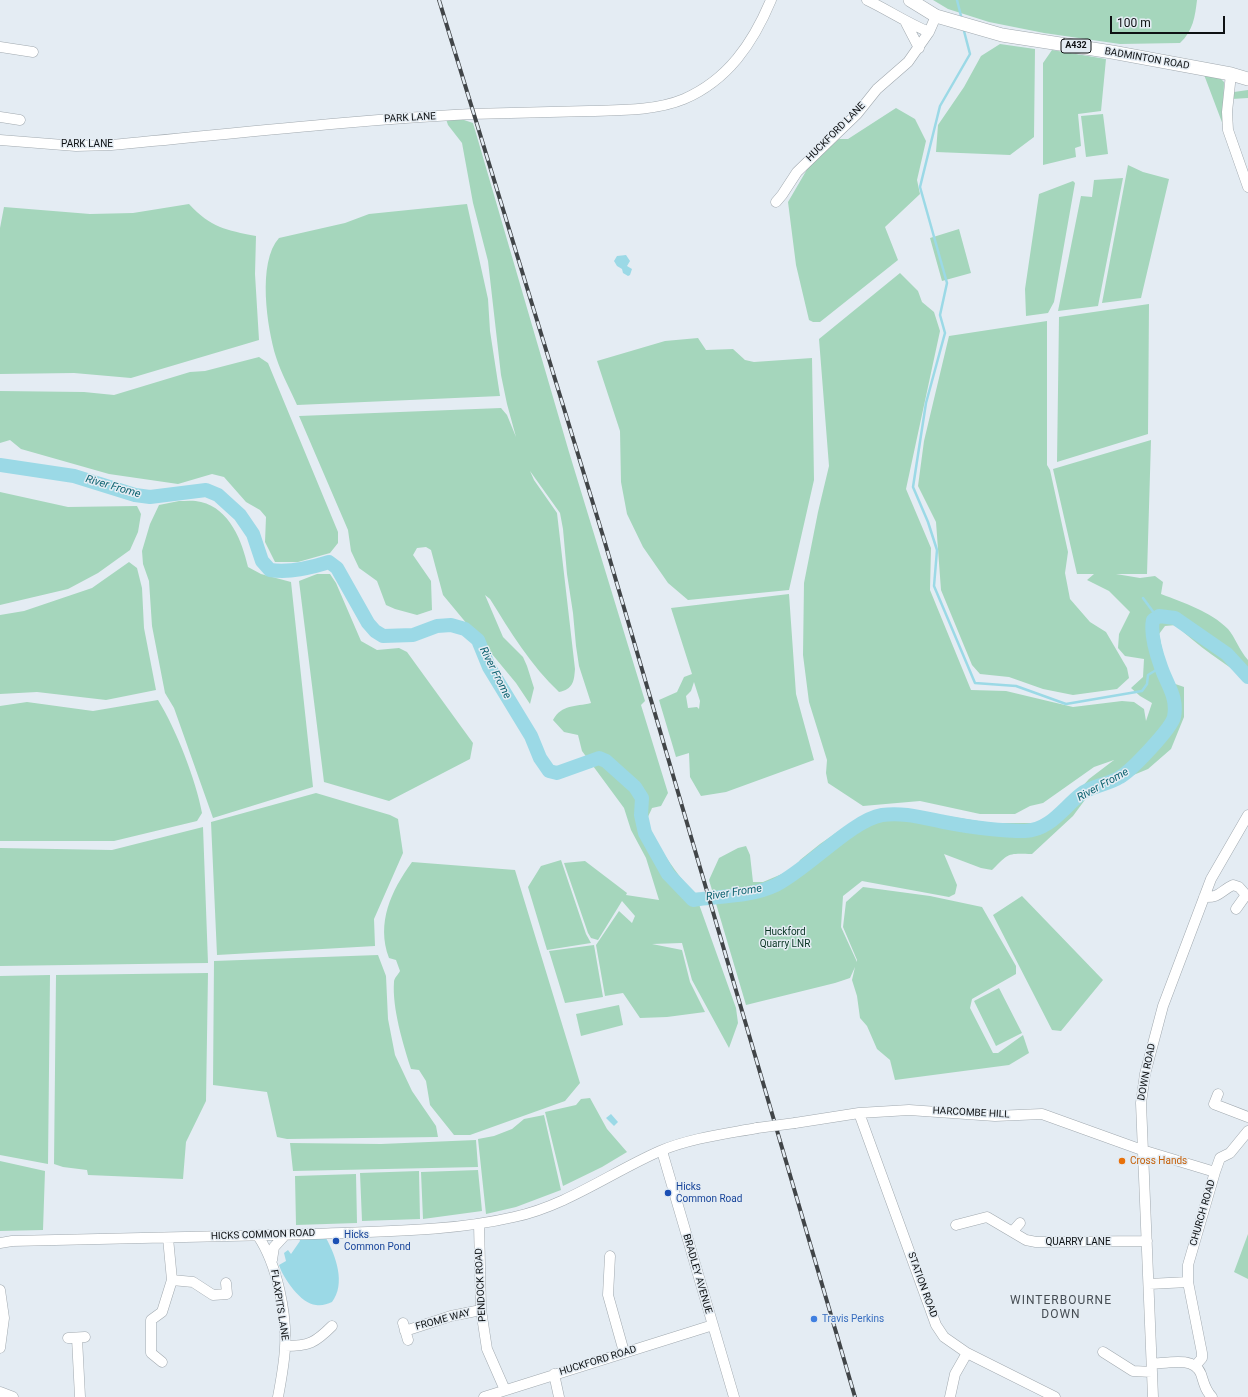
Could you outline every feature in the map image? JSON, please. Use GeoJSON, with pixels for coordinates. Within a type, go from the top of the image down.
{"type":"FeatureCollection","features":[{"type":"Feature","properties":{"kind":"main road","name":"BADMINTON ROAD"},"geometry":{"type":"LineString","coordinates":[[910,0],[936,16],[1002,35],[1112,52],[1231,74],[1248,79]]}},
{"type":"Feature","properties":{"kind":"street","name":"PARK LANE"},"geometry":{"type":"LineString","coordinates":[[0,140],[76,146],[111,145],[383,119],[620,110],[658,106],[682,99],[702,90],[725,73],[740,57],[754,37],[771,0]]}},
{"type":"Feature","properties":{"kind":"street"},"geometry":{"type":"LineString","coordinates":[[867,0],[888,10],[906,23],[929,32]]}},
{"type":"Feature","properties":{"kind":"street","name":"HUCKFORD LANE"},"geometry":{"type":"LineString","coordinates":[[776,202],[797,172],[858,114],[877,89],[908,62],[929,32],[936,16]]}},
{"type":"Feature","properties":{"kind":"street"},"geometry":{"type":"LineString","coordinates":[[906,23],[919,48]]}},
{"type":"Feature","properties":{"kind":"street"},"geometry":{"type":"LineString","coordinates":[[0,47],[33,52]]}},
{"type":"Feature","properties":{"kind":"street"},"geometry":{"type":"LineString","coordinates":[[1231,74],[1227,112],[1228,130],[1248,187]]}},
{"type":"Feature","properties":{"kind":"street"},"geometry":{"type":"LineString","coordinates":[[0,117],[20,120]]}},
{"type":"Feature","properties":{"kind":"street","name":"DOWN ROAD"},"geometry":{"type":"LineString","coordinates":[[1153,1397],[1142,1150],[1141,1103],[1145,1074],[1163,1006],[1211,879],[1248,815]]}},
{"type":"Feature","properties":{"kind":"street"},"geometry":{"type":"LineString","coordinates":[[1204,897],[1213,898],[1233,885],[1239,887],[1246,895],[1236,909]]}},
{"type":"Feature","properties":{"kind":"street"},"geometry":{"type":"LineString","coordinates":[[1218,1094],[1214,1104],[1248,1117]]}},
{"type":"Feature","properties":{"kind":"street","name":"HARCOMBE HILL"},"geometry":{"type":"LineString","coordinates":[[795,1123],[859,1113],[909,1110],[995,1116],[1042,1114],[1142,1150]]}},
{"type":"Feature","properties":{"kind":"street","name":"STATION ROAD"},"geometry":{"type":"LineString","coordinates":[[859,1113],[936,1324],[944,1337],[967,1354],[1055,1397]]}},
{"type":"Feature","properties":{"kind":"street","name":"HICKS COMMON ROAD"},"geometry":{"type":"LineString","coordinates":[[0,1243],[12,1240],[258,1236],[425,1230],[479,1224],[516,1217],[546,1208],[662,1150],[712,1136],[795,1123]]}},
{"type":"Feature","properties":{"kind":"street"},"geometry":{"type":"LineString","coordinates":[[1215,1172],[1220,1158],[1230,1153],[1248,1131]]}},
{"type":"Feature","properties":{"kind":"street","name":"BRADLEY AVENUE"},"geometry":{"type":"LineString","coordinates":[[662,1150],[712,1326],[734,1397]]}},
{"type":"Feature","properties":{"kind":"street","name":"CHURCH ROAD"},"geometry":{"type":"LineString","coordinates":[[1142,1150],[1215,1172],[1188,1265],[1188,1282],[1202,1353],[1202,1358],[1196,1365]]}},
{"type":"Feature","properties":{"kind":"street","name":"QUARRY LANE"},"geometry":{"type":"LineString","coordinates":[[956,1225],[987,1217],[1026,1240],[1036,1242],[1147,1241]]}},
{"type":"Feature","properties":{"kind":"street"},"geometry":{"type":"LineString","coordinates":[[1013,1231],[1020,1222]]}},
{"type":"Feature","properties":{"kind":"street","name":"PENDOCK ROAD"},"geometry":{"type":"LineString","coordinates":[[479,1224],[481,1310],[487,1350],[505,1390]]}},
{"type":"Feature","properties":{"kind":"street","name":"FLAXPITS LANE"},"geometry":{"type":"LineString","coordinates":[[278,1397],[285,1346],[281,1308],[272,1260],[274,1247],[285,1235]]}},
{"type":"Feature","properties":{"kind":"street","name":"FLAXPITS LANE"},"geometry":{"type":"LineString","coordinates":[[258,1236],[272,1260]]}},
{"type":"Feature","properties":{"kind":"street"},"geometry":{"type":"LineString","coordinates":[[162,1362],[151,1354],[151,1320],[162,1312],[172,1280],[168,1238]]}},
{"type":"Feature","properties":{"kind":"street"},"geometry":{"type":"LineString","coordinates":[[610,1256],[613,1267],[608,1295],[624,1352]]}},
{"type":"Feature","properties":{"kind":"street"},"geometry":{"type":"LineString","coordinates":[[172,1280],[193,1282],[213,1295],[227,1294],[226,1283]]}},
{"type":"Feature","properties":{"kind":"street"},"geometry":{"type":"LineString","coordinates":[[1149,1284],[1188,1282]]}},
{"type":"Feature","properties":{"kind":"street"},"geometry":{"type":"LineString","coordinates":[[0,1290],[4,1318],[0,1348]]}},
{"type":"Feature","properties":{"kind":"street","name":"FROME WAY"},"geometry":{"type":"LineString","coordinates":[[405,1331],[452,1316],[481,1310]]}},
{"type":"Feature","properties":{"kind":"street"},"geometry":{"type":"LineString","coordinates":[[285,1346],[311,1344],[318,1340],[332,1326]]}},
{"type":"Feature","properties":{"kind":"street","name":"HUCKFORD ROAD"},"geometry":{"type":"LineString","coordinates":[[484,1397],[624,1352],[712,1326]]}},
{"type":"Feature","properties":{"kind":"street"},"geometry":{"type":"LineString","coordinates":[[77,1338],[80,1397]]}},
{"type":"Feature","properties":{"kind":"street"},"geometry":{"type":"LineString","coordinates":[[1103,1352],[1133,1371],[1189,1363],[1196,1365],[1201,1372],[1206,1391],[1212,1397]]}},
{"type":"Feature","properties":{"kind":"street"},"geometry":{"type":"LineString","coordinates":[[950,1397],[955,1374],[967,1354]]}},
{"type":"Feature","properties":{"kind":"street"},"geometry":{"type":"LineString","coordinates":[[554,1374],[559,1397]]}},
{"type":"Feature","properties":{"kind":"street"},"geometry":{"type":"LineString","coordinates":[[0,1392],[13,1397]]}},
{"type":"Feature","properties":{"kind":"green space"},"geometry":{"type":"Polygon","coordinates":[[[933,0],[1197,0],[1191,29],[1180,43],[1120,44],[1044,33],[989,22],[948,9],[933,0]]]}},
{"type":"Feature","properties":{"kind":"green space"},"geometry":{"type":"Polygon","coordinates":[[[1000,44],[1035,49],[1034,137],[1010,155],[936,152],[938,125],[964,87],[981,56],[1000,44]]]}},
{"type":"Feature","properties":{"kind":"green space"},"geometry":{"type":"Polygon","coordinates":[[[1052,50],[1106,59],[1101,111],[1078,114],[1081,146],[1075,148],[1076,157],[1043,165],[1043,63],[1052,50]]]}},
{"type":"Feature","properties":{"kind":"green space"},"geometry":{"type":"Polygon","coordinates":[[[1203,72],[1218,76],[1224,82],[1223,125],[1203,72]]]}},
{"type":"Feature","properties":{"kind":"green space"},"geometry":{"type":"Polygon","coordinates":[[[1248,90],[1248,98],[1232,99],[1234,92],[1248,90]]]}},
{"type":"Feature","properties":{"kind":"green space"},"geometry":{"type":"Polygon","coordinates":[[[896,108],[915,119],[926,141],[917,180],[920,194],[885,227],[898,260],[820,322],[813,322],[809,320],[796,265],[788,202],[809,166],[839,139],[848,139],[896,108]]]}},
{"type":"Feature","properties":{"kind":"green space"},"geometry":{"type":"Polygon","coordinates":[[[1103,114],[1108,154],[1086,157],[1081,116],[1103,114]]]}},
{"type":"Feature","properties":{"kind":"green space"},"geometry":{"type":"Polygon","coordinates":[[[458,118],[473,123],[569,452],[645,701],[641,705],[668,793],[661,806],[652,808],[648,817],[649,824],[659,845],[674,869],[689,888],[695,893],[736,1008],[738,1023],[729,1048],[692,980],[682,943],[652,944],[682,950],[690,982],[705,1012],[667,1017],[640,1018],[623,993],[605,996],[596,945],[619,911],[632,923],[635,916],[622,901],[598,940],[591,938],[564,863],[585,861],[627,893],[626,895],[659,900],[646,858],[631,830],[624,808],[582,751],[578,735],[564,732],[553,720],[560,711],[569,707],[591,703],[579,666],[560,513],[530,471],[534,480],[557,513],[575,669],[574,678],[570,687],[559,692],[549,682],[530,660],[490,599],[485,595],[503,637],[523,657],[527,666],[534,688],[530,704],[516,683],[443,595],[431,550],[426,547],[417,548],[413,555],[431,581],[432,610],[417,615],[386,605],[377,581],[359,568],[351,551],[348,530],[299,416],[501,408],[507,415],[516,437],[501,375],[488,261],[473,203],[462,143],[448,125],[446,119],[458,118]]]}},
{"type":"Feature","properties":{"kind":"green space"},"geometry":{"type":"Polygon","coordinates":[[[1128,165],[1143,172],[1169,179],[1141,298],[1102,303],[1128,165]]]}},
{"type":"Feature","properties":{"kind":"green space"},"geometry":{"type":"Polygon","coordinates":[[[1123,178],[1098,306],[1058,311],[1081,196],[1092,197],[1094,180],[1123,178]]]}},
{"type":"Feature","properties":{"kind":"green space"},"geometry":{"type":"Polygon","coordinates":[[[1073,181],[1075,183],[1054,302],[1048,313],[1026,316],[1025,289],[1039,194],[1073,181]]]}},
{"type":"Feature","properties":{"kind":"green space"},"geometry":{"type":"Polygon","coordinates":[[[189,204],[205,218],[220,227],[227,230],[256,236],[255,274],[259,340],[131,378],[74,373],[0,374],[0,228],[4,207],[90,214],[133,213],[189,204]]]}},
{"type":"Feature","properties":{"kind":"green space"},"geometry":{"type":"Polygon","coordinates":[[[467,204],[488,299],[490,331],[500,396],[297,405],[276,357],[267,313],[266,279],[268,263],[272,249],[279,238],[345,223],[369,214],[467,204]]]}},
{"type":"Feature","properties":{"kind":"green space"},"geometry":{"type":"Polygon","coordinates":[[[959,229],[971,273],[942,281],[930,238],[959,229]]]}},
{"type":"Feature","properties":{"kind":"green space","name":"Huckford Quarry LNR"},"geometry":{"type":"Polygon","coordinates":[[[900,273],[918,291],[922,302],[934,312],[940,331],[906,489],[931,548],[930,590],[971,690],[1006,691],[1073,707],[1122,701],[1134,702],[1144,709],[1146,721],[1152,703],[1140,696],[1131,688],[1143,677],[1144,659],[1125,656],[1118,648],[1119,634],[1130,612],[1109,591],[1087,580],[1094,574],[1077,574],[1053,469],[1151,440],[1147,574],[1116,574],[1140,578],[1155,576],[1163,582],[1161,594],[1205,612],[1221,623],[1228,629],[1248,660],[1248,681],[1184,633],[1176,625],[1165,626],[1159,634],[1164,658],[1155,663],[1161,679],[1184,687],[1184,717],[1171,749],[1148,769],[1090,793],[1073,816],[1032,854],[1009,855],[992,870],[981,868],[944,854],[957,885],[955,894],[949,897],[862,881],[843,896],[841,927],[857,962],[843,927],[846,902],[863,887],[930,896],[982,907],[1016,966],[1016,974],[972,999],[970,1008],[993,1053],[998,1053],[1023,1035],[1029,1053],[1009,1065],[895,1080],[890,1060],[877,1049],[867,1026],[860,1018],[857,996],[852,980],[855,967],[850,978],[746,1005],[709,880],[719,858],[738,848],[746,846],[750,855],[753,882],[763,882],[796,868],[800,860],[820,844],[843,828],[878,810],[897,808],[991,823],[1037,823],[1061,810],[1089,779],[1114,760],[1094,767],[1043,803],[1030,806],[1015,814],[980,814],[920,801],[863,806],[828,783],[826,773],[827,760],[809,702],[803,655],[804,583],[829,466],[819,339],[900,273]]]}},
{"type":"Feature","properties":{"kind":"green space"},"geometry":{"type":"Polygon","coordinates":[[[1149,304],[1148,434],[1057,462],[1059,317],[1149,304]]]}},
{"type":"Feature","properties":{"kind":"green space"},"geometry":{"type":"Polygon","coordinates":[[[1047,321],[1047,465],[1050,470],[1068,552],[1065,573],[1070,599],[1090,622],[1106,632],[1127,668],[1129,678],[1117,689],[1073,695],[1043,689],[1009,677],[980,674],[972,665],[941,590],[936,522],[918,486],[924,441],[949,336],[1047,321]]]}},
{"type":"Feature","properties":{"kind":"green space"},"geometry":{"type":"Polygon","coordinates":[[[698,338],[706,350],[733,349],[745,360],[754,362],[812,358],[814,480],[789,590],[688,600],[668,583],[643,547],[627,514],[621,482],[620,431],[597,361],[665,341],[698,338]]]}},
{"type":"Feature","properties":{"kind":"green space"},"geometry":{"type":"Polygon","coordinates":[[[259,357],[268,363],[338,532],[338,543],[330,553],[298,562],[275,562],[265,542],[266,517],[260,510],[246,502],[224,477],[212,474],[178,484],[109,474],[21,449],[10,440],[0,443],[0,391],[84,392],[114,395],[190,372],[205,371],[259,357]]]}},
{"type":"Feature","properties":{"kind":"green space"},"geometry":{"type":"Polygon","coordinates":[[[0,492],[68,507],[137,506],[141,514],[138,532],[130,550],[98,573],[68,589],[0,605],[0,492]]]}},
{"type":"Feature","properties":{"kind":"green space"},"geometry":{"type":"Polygon","coordinates":[[[179,501],[201,502],[220,511],[233,527],[238,537],[248,567],[261,574],[291,582],[313,787],[213,818],[174,708],[165,693],[152,626],[149,581],[143,564],[142,551],[150,524],[159,505],[179,501]]]}},
{"type":"Feature","properties":{"kind":"green space"},"geometry":{"type":"Polygon","coordinates":[[[129,562],[137,568],[142,588],[144,628],[156,690],[106,700],[37,692],[0,694],[0,615],[24,611],[92,588],[129,562]]]}},
{"type":"Feature","properties":{"kind":"green space"},"geometry":{"type":"Polygon","coordinates":[[[317,574],[330,574],[336,583],[361,641],[377,650],[399,648],[407,652],[473,743],[470,759],[389,801],[324,782],[299,581],[317,574]]]}},
{"type":"Feature","properties":{"kind":"green space"},"geometry":{"type":"Polygon","coordinates":[[[789,594],[796,694],[814,760],[726,792],[701,796],[690,777],[689,753],[676,757],[659,700],[677,692],[684,677],[692,674],[671,608],[789,594]],[[694,682],[691,691],[686,696],[688,708],[697,707],[699,709],[700,701],[694,682]]]}},
{"type":"Feature","properties":{"kind":"green space"},"geometry":{"type":"Polygon","coordinates":[[[158,700],[172,725],[190,770],[202,813],[197,821],[114,841],[0,841],[0,706],[27,702],[93,711],[158,700]]]}},
{"type":"Feature","properties":{"kind":"green space"},"geometry":{"type":"Polygon","coordinates":[[[316,793],[390,815],[398,819],[403,853],[374,919],[375,946],[217,955],[211,822],[316,793]]]}},
{"type":"Feature","properties":{"kind":"green space"},"geometry":{"type":"Polygon","coordinates":[[[203,827],[208,963],[0,966],[0,848],[112,850],[203,827]]]}},
{"type":"Feature","properties":{"kind":"green space"},"geometry":{"type":"Polygon","coordinates":[[[561,860],[586,934],[591,943],[547,950],[528,887],[541,866],[561,860]]]}},
{"type":"Feature","properties":{"kind":"green space"},"geometry":{"type":"Polygon","coordinates":[[[412,862],[515,870],[580,1083],[565,1101],[470,1135],[454,1135],[430,1105],[426,1081],[419,1070],[411,1069],[402,1037],[396,1014],[394,992],[394,981],[400,971],[396,960],[389,958],[385,945],[384,932],[385,920],[392,896],[404,873],[412,862]]]}},
{"type":"Feature","properties":{"kind":"green space"},"geometry":{"type":"Polygon","coordinates":[[[1022,896],[1103,980],[1061,1031],[1052,1030],[993,915],[1022,896]]]}},
{"type":"Feature","properties":{"kind":"green space"},"geometry":{"type":"Polygon","coordinates":[[[594,945],[603,997],[565,1003],[549,951],[594,945]]]}},
{"type":"Feature","properties":{"kind":"green space"},"geometry":{"type":"Polygon","coordinates":[[[378,955],[386,976],[388,1019],[395,1055],[412,1091],[436,1126],[438,1137],[287,1139],[277,1137],[267,1092],[213,1085],[214,961],[378,955]]]}},
{"type":"Feature","properties":{"kind":"green space"},"geometry":{"type":"Polygon","coordinates":[[[208,973],[206,1101],[186,1142],[183,1179],[88,1175],[87,1170],[63,1167],[54,1164],[56,975],[208,973]]]}},
{"type":"Feature","properties":{"kind":"green space"},"geometry":{"type":"Polygon","coordinates":[[[50,975],[48,1164],[0,1155],[0,976],[50,975]]]}},
{"type":"Feature","properties":{"kind":"green space"},"geometry":{"type":"Polygon","coordinates":[[[999,988],[1022,1033],[996,1046],[974,1001],[999,988]]]}},
{"type":"Feature","properties":{"kind":"green space"},"geometry":{"type":"Polygon","coordinates":[[[619,1005],[623,1025],[581,1036],[576,1014],[619,1005]]]}},
{"type":"Feature","properties":{"kind":"green space"},"geometry":{"type":"Polygon","coordinates":[[[590,1098],[607,1129],[627,1152],[602,1167],[563,1186],[545,1112],[576,1105],[581,1099],[590,1098]]]}},
{"type":"Feature","properties":{"kind":"green space"},"geometry":{"type":"Polygon","coordinates":[[[544,1115],[561,1190],[516,1207],[486,1214],[478,1139],[494,1136],[512,1129],[524,1119],[544,1115]]]}},
{"type":"Feature","properties":{"kind":"green space"},"geometry":{"type":"Polygon","coordinates":[[[476,1140],[478,1167],[293,1171],[290,1143],[381,1144],[476,1140]]]}},
{"type":"Feature","properties":{"kind":"green space"},"geometry":{"type":"Polygon","coordinates":[[[0,1161],[45,1171],[43,1230],[0,1231],[0,1161]]]}},
{"type":"Feature","properties":{"kind":"green space"},"geometry":{"type":"Polygon","coordinates":[[[478,1170],[482,1211],[423,1219],[421,1172],[478,1170]]]}},
{"type":"Feature","properties":{"kind":"green space"},"geometry":{"type":"Polygon","coordinates":[[[419,1171],[420,1219],[362,1221],[360,1173],[419,1171]]]}},
{"type":"Feature","properties":{"kind":"green space"},"geometry":{"type":"Polygon","coordinates":[[[356,1174],[357,1223],[296,1225],[295,1176],[356,1174]]]}},
{"type":"Feature","properties":{"kind":"green space"},"geometry":{"type":"Polygon","coordinates":[[[1248,1234],[1248,1279],[1234,1272],[1248,1234]]]}},
{"type":"Feature","properties":{"kind":"water"},"geometry":{"type":"Polygon","coordinates":[[[626,255],[630,261],[627,266],[632,269],[630,275],[628,276],[623,273],[622,269],[617,266],[614,261],[617,256],[626,255]]]}},
{"type":"Feature","properties":{"kind":"water"},"geometry":{"type":"Polygon","coordinates":[[[611,1114],[618,1122],[614,1126],[606,1118],[611,1114]]]}},
{"type":"Feature","properties":{"kind":"water"},"geometry":{"type":"Polygon","coordinates":[[[299,1238],[326,1238],[330,1245],[336,1261],[339,1279],[336,1295],[332,1302],[324,1305],[310,1304],[293,1290],[284,1277],[279,1265],[286,1261],[284,1253],[288,1250],[291,1254],[300,1241],[299,1238]]]}},
{"type":"Feature","properties":{"kind":"waterway"},"geometry":{"type":"LineString","coordinates":[[957,0],[961,16]]}},
{"type":"Feature","properties":{"kind":"waterway"},"geometry":{"type":"LineString","coordinates":[[964,31],[970,54],[940,106],[920,187],[947,283],[940,315],[945,333],[926,403],[913,487],[928,522],[937,550],[934,586],[975,683],[1016,686],[1066,704],[1142,691],[1147,684],[1148,675],[1161,667]]}},
{"type":"Feature","properties":{"kind":"waterway","name":"River Frome"},"geometry":{"type":"LineString","coordinates":[[0,465],[74,476],[135,495],[150,497],[206,490],[218,495],[240,515],[253,534],[262,561],[270,570],[285,571],[300,569],[329,562],[337,568],[368,623],[375,631],[383,636],[413,635],[437,626],[451,625],[465,629],[478,640],[489,667],[531,736],[540,758],[549,771],[557,773],[599,758],[606,761],[635,787],[642,798],[641,815],[645,833],[668,874],[693,900],[735,896],[756,892],[776,885],[789,878],[857,826],[882,815],[906,815],[974,827],[1015,831],[1034,830],[1049,823],[1081,794],[1115,780],[1133,767],[1166,731],[1171,723],[1175,710],[1173,697],[1159,662],[1153,637],[1153,620],[1159,616],[1175,618],[1227,654],[1248,677]]}},
{"type":"Feature","properties":{"kind":"waterway"},"geometry":{"type":"LineString","coordinates":[[1143,598],[1157,617]]}},
{"type":"Feature","properties":{"kind":"railway"},"geometry":{"type":"LineString","coordinates":[[439,0],[603,536],[855,1397]]}},
{"type":"Feature","properties":{"kind":"place","name":"Cross Hands"},"geometry":{"type":"Point","coordinates":[1122,1161]}},
{"type":"Feature","properties":{"kind":"place","name":"Hicks Common Road"},"geometry":{"type":"Point","coordinates":[668,1193]}},
{"type":"Feature","properties":{"kind":"place","name":"Hicks Common Pond"},"geometry":{"type":"Point","coordinates":[336,1241]}},
{"type":"Feature","properties":{"kind":"place","name":"Travis Perkins"},"geometry":{"type":"Point","coordinates":[814,1319]}},
{"type":"Feature","properties":{"kind":"district","name":"WINTERBOURNE DOWN"},"geometry":{"type":"Point","coordinates":[1061,1308]}}]}
